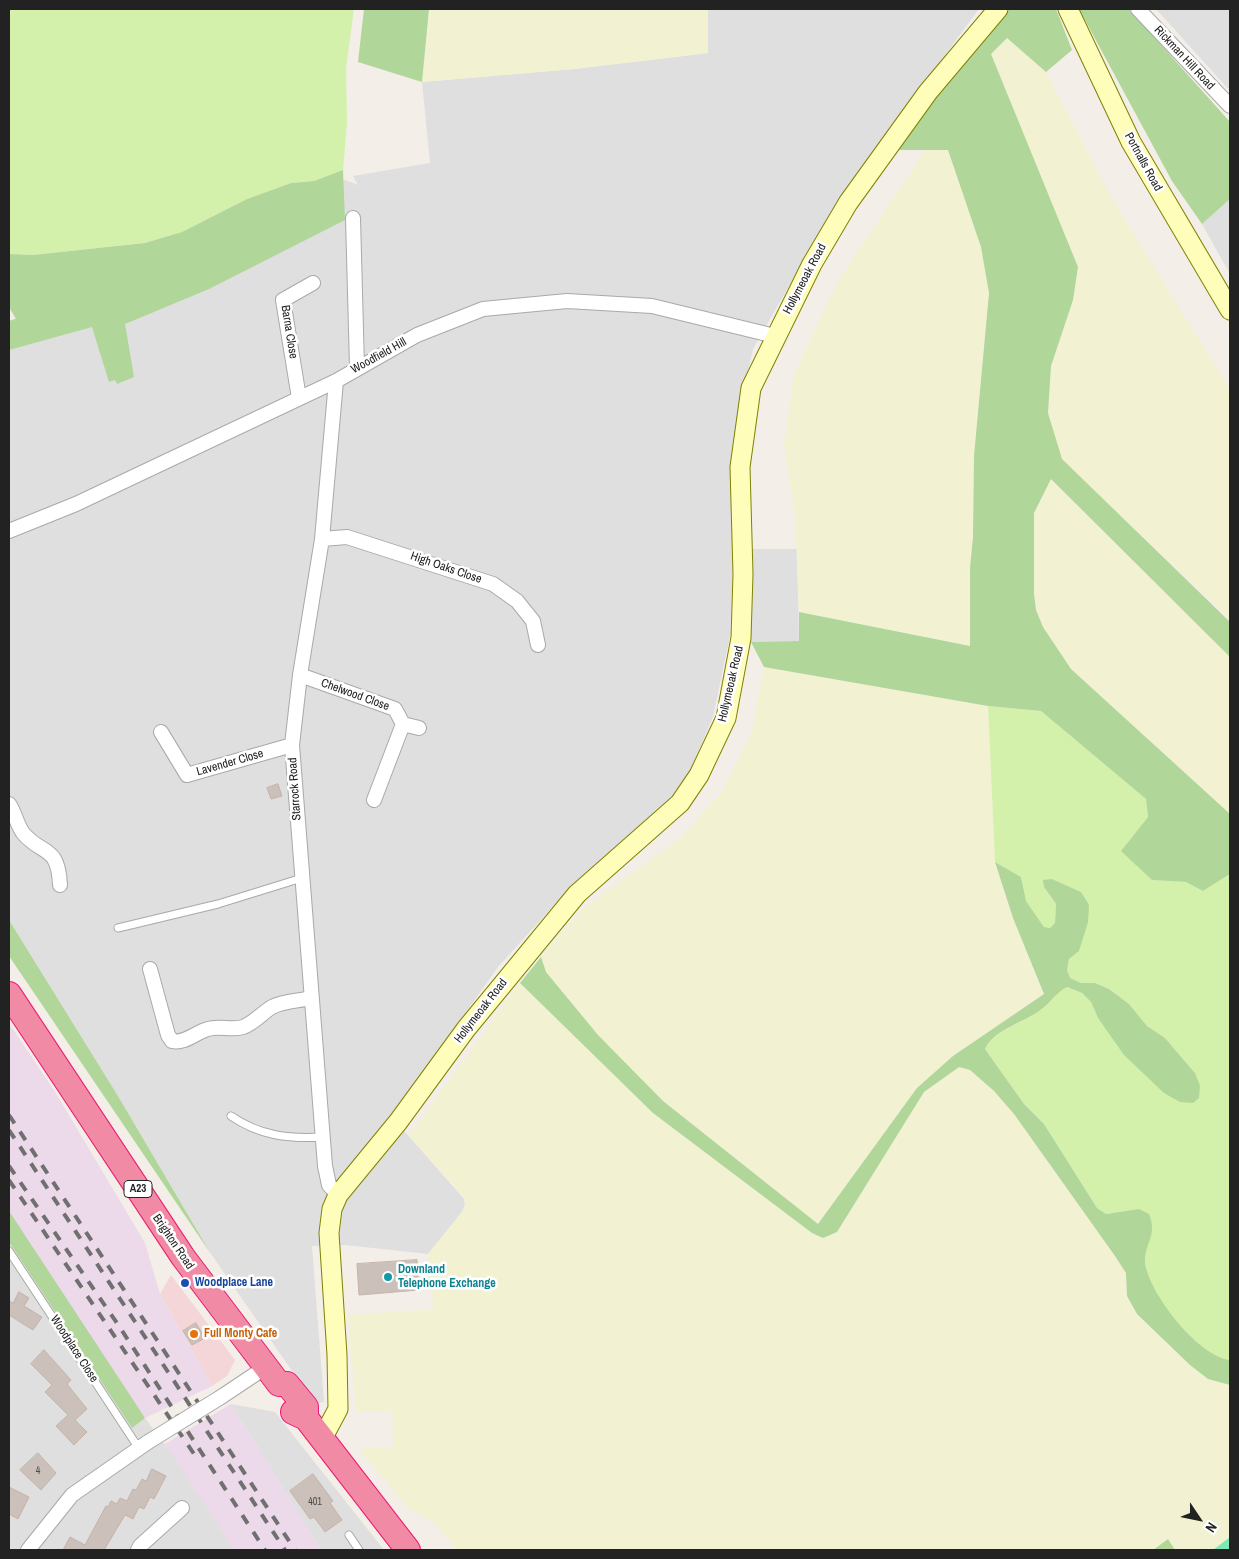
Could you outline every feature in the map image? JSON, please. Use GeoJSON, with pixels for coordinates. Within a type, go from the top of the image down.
{"type":"FeatureCollection","features":[{"type":"Feature","properties":{"kind":"highway","name":"Brighton Road"},"geometry":{"type":"LineString","coordinates":[[9,994],[183,1257],[273,1375],[297,1395],[306,1407],[306,1418],[408,1550]]}},
{"type":"Feature","properties":{"kind":"street","name":"Hollymeoak Road"},"geometry":{"type":"LineString","coordinates":[[322,1439],[338,1409],[337,1355],[329,1233],[332,1209],[338,1195],[398,1122],[466,1029],[577,894],[680,803],[699,775],[726,718],[741,638],[743,574],[740,467],[751,388],[775,336],[848,203],[928,92],[998,9]]}},
{"type":"Feature","properties":{"kind":"street","name":"Portnalls Road"},"geometry":{"type":"LineString","coordinates":[[1068,9],[1131,142],[1230,310]]}},
{"type":"Feature","properties":{"kind":"street","name":"Rickman Hill Road"},"geometry":{"type":"LineString","coordinates":[[1138,9],[1230,106]]}},
{"type":"Feature","properties":{"kind":"street"},"geometry":{"type":"LineString","coordinates":[[353,218],[357,367]]}},
{"type":"Feature","properties":{"kind":"street","name":"Barna Close"},"geometry":{"type":"LineString","coordinates":[[299,398],[283,300],[313,282]]}},
{"type":"Feature","properties":{"kind":"street","name":"Woodfield Hill"},"geometry":{"type":"LineString","coordinates":[[9,531],[76,504],[299,398],[417,336],[484,309],[567,302],[652,306],[775,336]]}},
{"type":"Feature","properties":{"kind":"street","name":"Starrock Road"},"geometry":{"type":"LineString","coordinates":[[336,380],[322,539],[300,675],[292,745],[325,1166],[329,1185],[338,1195]]}},
{"type":"Feature","properties":{"kind":"street","name":"High Oaks Close"},"geometry":{"type":"LineString","coordinates":[[322,539],[347,537],[493,584],[517,601],[533,621],[538,644]]}},
{"type":"Feature","properties":{"kind":"street","name":"Chelwood Close"},"geometry":{"type":"LineString","coordinates":[[300,675],[394,709],[402,724]]}},
{"type":"Feature","properties":{"kind":"street"},"geometry":{"type":"LineString","coordinates":[[374,800],[402,724],[419,728]]}},
{"type":"Feature","properties":{"kind":"street","name":"Lavender Close"},"geometry":{"type":"LineString","coordinates":[[161,732],[187,775],[292,745]]}},
{"type":"Feature","properties":{"kind":"street"},"geometry":{"type":"LineString","coordinates":[[9,804],[15,813],[22,831],[46,849],[59,866],[60,885]]}},
{"type":"Feature","properties":{"kind":"street"},"geometry":{"type":"LineString","coordinates":[[150,969],[168,1035],[172,1041],[178,1042],[207,1029],[218,1027],[241,1028],[249,1025],[274,1006],[311,998]]}},
{"type":"Feature","properties":{"kind":"street"},"geometry":{"type":"LineString","coordinates":[[28,1550],[72,1496],[143,1445],[221,1397],[273,1375]]}},
{"type":"Feature","properties":{"kind":"street"},"geometry":{"type":"LineString","coordinates":[[138,1550],[140,1546],[182,1508]]}},
{"type":"Feature","properties":{"kind":"lane"},"geometry":{"type":"LineString","coordinates":[[118,928],[218,904],[302,878]]}},
{"type":"Feature","properties":{"kind":"lane"},"geometry":{"type":"LineString","coordinates":[[231,1116],[250,1127],[279,1136],[295,1138],[323,1137]]}},
{"type":"Feature","properties":{"kind":"lane","name":"Woodplace Close"},"geometry":{"type":"LineString","coordinates":[[9,1251],[143,1445]]}},
{"type":"Feature","properties":{"kind":"lane"},"geometry":{"type":"LineString","coordinates":[[349,1535],[359,1550]]}},
{"type":"Feature","properties":{"kind":"shaded area"},"geometry":{"type":"Polygon","coordinates":[[[708,9],[979,9],[838,200],[753,349],[732,447],[734,547],[730,636],[713,717],[691,769],[667,805],[564,894],[498,967],[392,1117],[464,1199],[465,1205],[462,1212],[428,1254],[345,1245],[312,1246],[324,1402],[315,1404],[211,1254],[118,1096],[9,920],[9,321],[345,180],[358,185],[353,176],[430,163],[422,82],[574,69],[708,53],[708,9]]]}},
{"type":"Feature","properties":{"kind":"shaded area"},"geometry":{"type":"Polygon","coordinates":[[[1156,9],[1230,9],[1230,91],[1156,9]]]}},
{"type":"Feature","properties":{"kind":"shaded area"},"geometry":{"type":"Polygon","coordinates":[[[1230,199],[1230,274],[1202,224],[1230,199]]]}},
{"type":"Feature","properties":{"kind":"shaded area"},"geometry":{"type":"Polygon","coordinates":[[[751,549],[797,549],[799,641],[751,642],[751,549]]]}},
{"type":"Feature","properties":{"kind":"shaded area"},"geometry":{"type":"Polygon","coordinates":[[[9,1023],[57,1095],[145,1243],[160,1294],[212,1386],[145,1418],[9,1231],[9,1023]]]}},
{"type":"Feature","properties":{"kind":"shaded area"},"geometry":{"type":"Polygon","coordinates":[[[9,1242],[132,1427],[145,1418],[183,1468],[234,1550],[9,1550],[9,1242]]]}},
{"type":"Feature","properties":{"kind":"shaded area"},"geometry":{"type":"Polygon","coordinates":[[[171,1275],[235,1360],[227,1376],[212,1386],[160,1294],[171,1275]]]}},
{"type":"Feature","properties":{"kind":"shaded area"},"geometry":{"type":"Polygon","coordinates":[[[231,1404],[275,1412],[384,1550],[321,1550],[231,1404]]]}},
{"type":"Feature","properties":{"kind":"shaded area"},"geometry":{"type":"Polygon","coordinates":[[[231,1404],[321,1550],[234,1550],[165,1444],[231,1404]]]}},
{"type":"Feature","properties":{"kind":"green space"},"geometry":{"type":"Polygon","coordinates":[[[9,9],[354,9],[346,68],[347,122],[343,170],[314,181],[291,183],[247,199],[182,232],[145,243],[33,255],[9,254],[9,9]]]}},
{"type":"Feature","properties":{"kind":"green space"},"geometry":{"type":"Polygon","coordinates":[[[364,9],[429,9],[422,82],[358,62],[364,9]]]}},
{"type":"Feature","properties":{"kind":"green space"},"geometry":{"type":"Polygon","coordinates":[[[429,9],[708,9],[708,53],[574,69],[422,82],[429,9]]]}},
{"type":"Feature","properties":{"kind":"green space"},"geometry":{"type":"Polygon","coordinates":[[[1009,9],[1056,9],[1072,50],[1046,72],[1007,38],[991,54],[1078,267],[1073,300],[1051,366],[1048,413],[1062,459],[1230,622],[1230,657],[1051,479],[1034,513],[1034,594],[1036,610],[1043,627],[1071,669],[1230,814],[1230,874],[1203,891],[1186,882],[1152,880],[1121,851],[1148,817],[1146,799],[1041,711],[988,706],[764,667],[751,642],[799,641],[799,612],[970,646],[970,568],[973,537],[974,456],[989,293],[981,247],[948,150],[899,150],[936,95],[1009,9]]]}},
{"type":"Feature","properties":{"kind":"green space"},"geometry":{"type":"Polygon","coordinates":[[[1079,9],[1129,9],[1230,122],[1230,199],[1202,224],[1172,181],[1079,9]]]}},
{"type":"Feature","properties":{"kind":"green space"},"geometry":{"type":"Polygon","coordinates":[[[1007,38],[1046,72],[1110,195],[1230,390],[1230,619],[1061,459],[1047,413],[1051,366],[1073,300],[1078,267],[991,54],[1007,38]]]}},
{"type":"Feature","properties":{"kind":"green space"},"geometry":{"type":"Polygon","coordinates":[[[926,149],[948,150],[981,247],[989,293],[974,456],[973,537],[970,568],[970,646],[799,612],[795,513],[784,446],[794,374],[838,281],[926,149]]]}},
{"type":"Feature","properties":{"kind":"green space"},"geometry":{"type":"Polygon","coordinates":[[[343,170],[345,220],[209,289],[125,324],[134,377],[117,384],[115,380],[109,382],[92,327],[9,350],[9,321],[16,319],[9,307],[9,254],[33,255],[145,243],[182,232],[247,199],[291,183],[314,181],[343,170]]]}},
{"type":"Feature","properties":{"kind":"green space"},"geometry":{"type":"Polygon","coordinates":[[[1051,479],[1230,657],[1230,814],[1071,669],[1043,627],[1036,610],[1034,594],[1034,512],[1051,479]]]}},
{"type":"Feature","properties":{"kind":"green space"},"geometry":{"type":"Polygon","coordinates":[[[764,667],[988,706],[995,862],[1013,918],[1044,994],[953,1056],[917,1088],[818,1224],[663,1101],[598,1035],[546,972],[541,957],[581,910],[681,838],[723,790],[752,732],[764,667]]]}},
{"type":"Feature","properties":{"kind":"green space"},"geometry":{"type":"Polygon","coordinates":[[[988,706],[1041,711],[1146,799],[1148,817],[1122,850],[1152,880],[1186,882],[1203,891],[1230,874],[1230,1360],[1215,1356],[1197,1342],[1160,1301],[1150,1282],[1145,1264],[1139,1209],[1106,1214],[1097,1208],[1044,1124],[1024,1104],[985,1049],[996,1036],[1036,1013],[1066,987],[1082,993],[1091,1002],[1098,1018],[1164,1093],[1195,1073],[1165,1038],[1147,1026],[1129,1004],[1109,989],[1095,983],[1081,983],[1070,978],[1067,970],[1069,959],[1079,951],[1082,935],[1081,892],[1052,879],[1044,887],[1056,904],[1055,923],[1050,928],[1044,927],[1026,901],[1021,877],[995,862],[988,706]]]}},
{"type":"Feature","properties":{"kind":"green space"},"geometry":{"type":"Polygon","coordinates":[[[995,862],[1021,877],[1026,901],[1044,927],[1050,928],[1055,923],[1056,904],[1044,887],[1043,880],[1052,879],[1081,892],[1089,905],[1088,922],[1079,951],[1069,959],[1067,970],[1070,978],[1081,983],[1095,983],[1109,989],[1129,1004],[1147,1026],[1165,1038],[1195,1073],[1200,1086],[1199,1098],[1193,1103],[1180,1102],[1164,1093],[1124,1055],[1098,1018],[1091,1002],[1082,993],[1067,987],[1036,1013],[996,1036],[985,1049],[1024,1104],[1044,1124],[1097,1208],[1106,1214],[1139,1209],[1149,1214],[1152,1228],[1145,1262],[1148,1275],[1155,1290],[1177,1322],[1190,1336],[1204,1348],[1230,1360],[1230,1385],[1208,1379],[1190,1365],[1137,1314],[1127,1296],[1126,1273],[1115,1256],[1014,1114],[994,1091],[970,1070],[959,1067],[924,1092],[837,1232],[823,1238],[812,1233],[653,1113],[520,983],[541,957],[546,972],[598,1035],[663,1101],[818,1224],[917,1088],[953,1056],[1044,994],[1013,918],[995,862]]]}},
{"type":"Feature","properties":{"kind":"green space"},"geometry":{"type":"Polygon","coordinates":[[[9,920],[118,1096],[211,1254],[9,956],[9,920]]]}},
{"type":"Feature","properties":{"kind":"green space"},"geometry":{"type":"Polygon","coordinates":[[[520,983],[653,1113],[812,1233],[823,1238],[837,1232],[924,1092],[959,1067],[970,1070],[994,1091],[1014,1114],[1115,1256],[1126,1273],[1125,1286],[1137,1314],[1190,1365],[1208,1379],[1230,1385],[1230,1550],[1175,1550],[1167,1540],[1153,1550],[457,1550],[435,1523],[407,1507],[359,1449],[394,1447],[392,1410],[356,1412],[348,1315],[433,1309],[428,1254],[462,1212],[465,1205],[464,1198],[409,1135],[520,983]]]}},
{"type":"Feature","properties":{"kind":"green space"},"geometry":{"type":"Polygon","coordinates":[[[9,1211],[145,1418],[132,1428],[9,1242],[9,1211]]]}},
{"type":"Feature","properties":{"kind":"green space"},"geometry":{"type":"Polygon","coordinates":[[[1230,1537],[1230,1550],[1213,1550],[1230,1537]]]}},
{"type":"Feature","properties":{"kind":"green space"},"geometry":{"type":"Polygon","coordinates":[[[1168,1539],[1175,1550],[1153,1550],[1168,1539]]]}},
{"type":"Feature","properties":{"kind":"building"},"geometry":{"type":"Polygon","coordinates":[[[278,784],[282,796],[271,799],[267,788],[278,784]]]}},
{"type":"Feature","properties":{"kind":"building","name":"Downland Telephone Exchange"},"geometry":{"type":"Polygon","coordinates":[[[417,1260],[419,1290],[359,1295],[357,1264],[417,1260]]]}},
{"type":"Feature","properties":{"kind":"building"},"geometry":{"type":"Polygon","coordinates":[[[19,1292],[29,1298],[24,1306],[42,1317],[33,1330],[9,1315],[9,1301],[13,1303],[19,1292]]]}},
{"type":"Feature","properties":{"kind":"building","name":"Full Monty Cafe"},"geometry":{"type":"Polygon","coordinates":[[[196,1323],[205,1338],[192,1345],[183,1331],[196,1323]]]}},
{"type":"Feature","properties":{"kind":"building"},"geometry":{"type":"Polygon","coordinates":[[[44,1350],[71,1380],[67,1384],[87,1409],[75,1420],[87,1432],[74,1445],[56,1426],[68,1415],[45,1392],[52,1385],[31,1364],[44,1350]]]}},
{"type":"Feature","properties":{"kind":"building"},"geometry":{"type":"Polygon","coordinates":[[[38,1453],[56,1473],[41,1490],[20,1470],[38,1453]]]}},
{"type":"Feature","properties":{"kind":"building"},"geometry":{"type":"Polygon","coordinates":[[[152,1469],[166,1476],[154,1499],[150,1497],[144,1509],[139,1507],[133,1519],[125,1515],[104,1550],[63,1550],[70,1537],[85,1545],[106,1506],[108,1507],[111,1501],[117,1504],[120,1498],[127,1501],[133,1489],[136,1490],[142,1479],[146,1481],[152,1469]]]}},
{"type":"Feature","properties":{"kind":"building"},"geometry":{"type":"Polygon","coordinates":[[[313,1474],[333,1501],[330,1503],[342,1520],[325,1532],[314,1517],[310,1519],[290,1491],[313,1474]]]}},
{"type":"Feature","properties":{"kind":"building"},"geometry":{"type":"Polygon","coordinates":[[[9,1487],[29,1497],[18,1519],[9,1514],[9,1487]]]}},
{"type":"Feature","properties":{"kind":"railway"},"geometry":{"type":"LineString","coordinates":[[9,1115],[295,1550]]}},
{"type":"Feature","properties":{"kind":"railway"},"geometry":{"type":"LineString","coordinates":[[9,1130],[285,1550]]}},
{"type":"Feature","properties":{"kind":"railway"},"geometry":{"type":"LineString","coordinates":[[9,1166],[117,1323],[265,1550]]}},
{"type":"Feature","properties":{"kind":"railway"},"geometry":{"type":"LineString","coordinates":[[9,1180],[194,1454]]}},
{"type":"Feature","properties":{"kind":"place","name":"Downland Telephone Exchange"},"geometry":{"type":"Point","coordinates":[388,1277]}},
{"type":"Feature","properties":{"kind":"place","name":"Woodplace Lane"},"geometry":{"type":"Point","coordinates":[185,1283]}},
{"type":"Feature","properties":{"kind":"place","name":"Full Monty Cafe"},"geometry":{"type":"Point","coordinates":[194,1334]}}]}
